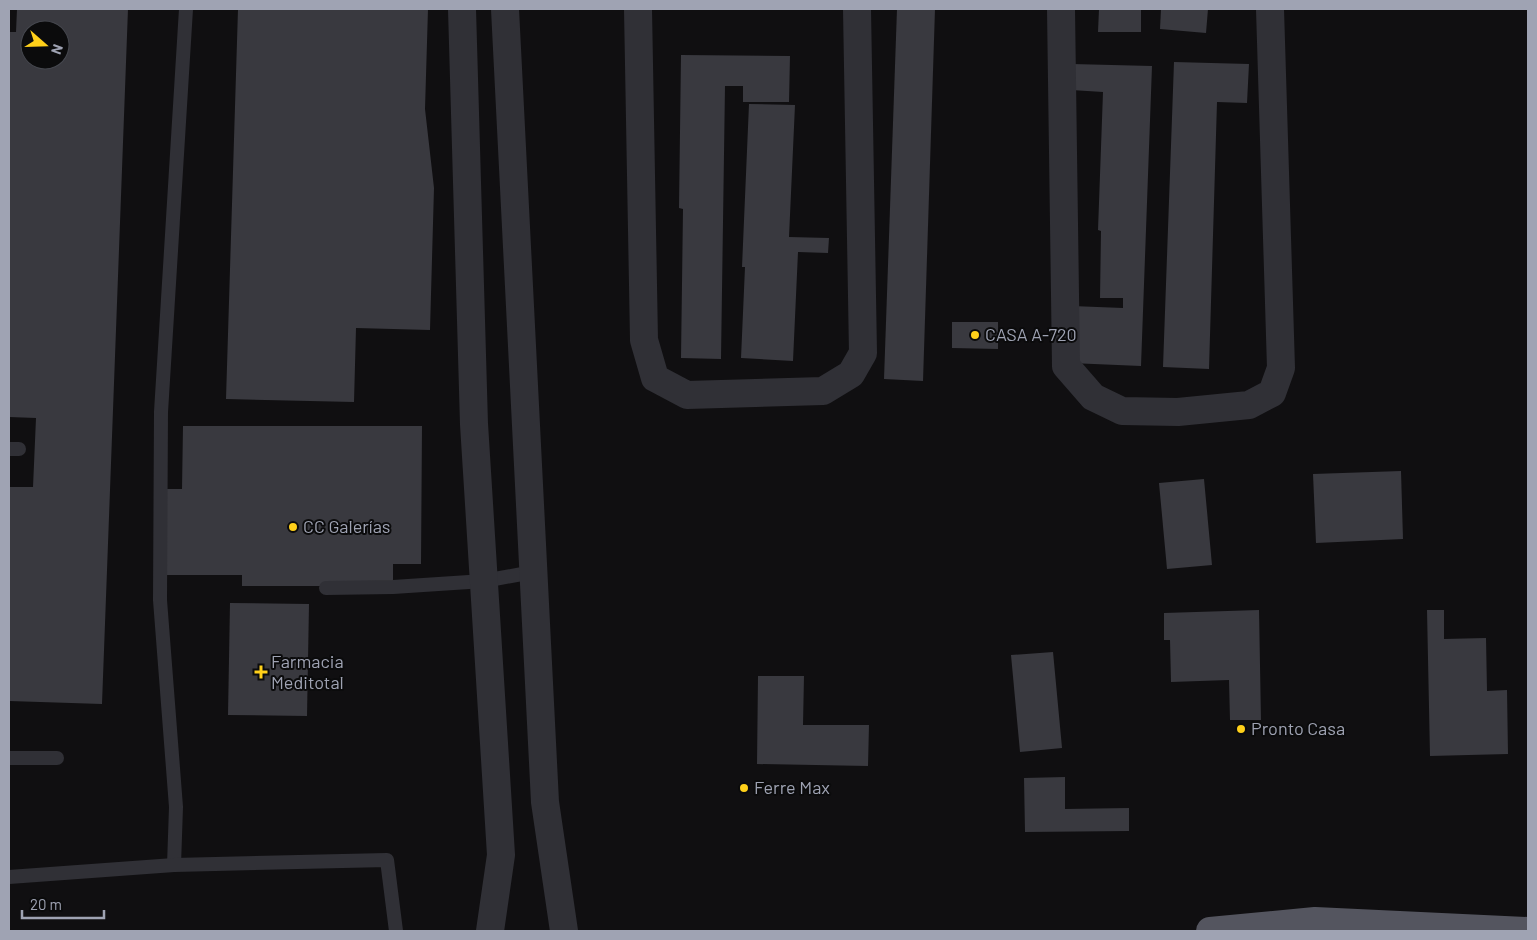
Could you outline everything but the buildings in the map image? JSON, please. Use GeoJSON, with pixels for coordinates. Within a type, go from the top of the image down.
{"type":"FeatureCollection","features":[{"type":"Feature","properties":{"kind":"highway"},"geometry":{"type":"LineString","coordinates":[[1210,931],[1314,921],[1528,931]]}},
{"type":"Feature","properties":{"kind":"street"},"geometry":{"type":"LineString","coordinates":[[462,9],[474,424],[501,856],[490,931]]}},
{"type":"Feature","properties":{"kind":"street"},"geometry":{"type":"LineString","coordinates":[[505,9],[545,802],[564,931]]}},
{"type":"Feature","properties":{"kind":"street"},"geometry":{"type":"LineString","coordinates":[[638,9],[644,340],[655,378],[687,395],[823,391],[851,374],[864,353],[857,9]]}},
{"type":"Feature","properties":{"kind":"street"},"geometry":{"type":"LineString","coordinates":[[1061,9],[1066,366],[1093,397],[1122,411],[1178,412],[1249,405],[1272,392],[1281,368],[1270,9]]}},
{"type":"Feature","properties":{"kind":"lane"},"geometry":{"type":"LineString","coordinates":[[174,865],[176,807],[160,600],[161,412],[186,9]]}},
{"type":"Feature","properties":{"kind":"lane"},"geometry":{"type":"LineString","coordinates":[[326,588],[393,587],[484,581],[533,572]]}},
{"type":"Feature","properties":{"kind":"lane"},"geometry":{"type":"LineString","coordinates":[[9,758],[57,758]]}},
{"type":"Feature","properties":{"kind":"lane"},"geometry":{"type":"LineString","coordinates":[[9,877],[174,865],[387,860],[396,931]]}},
{"type":"Feature","properties":{"kind":"place","name":"CASA A-720"},"geometry":{"type":"Point","coordinates":[975,335]}},
{"type":"Feature","properties":{"kind":"place","name":"CC Galerías"},"geometry":{"type":"Point","coordinates":[293,527]}},
{"type":"Feature","properties":{"kind":"place","name":"Farmacia Meditotal"},"geometry":{"type":"Point","coordinates":[261,672]}},
{"type":"Feature","properties":{"kind":"place","name":"Pronto Casa"},"geometry":{"type":"Point","coordinates":[1241,729]}},
{"type":"Feature","properties":{"kind":"place","name":"Ferre Max"},"geometry":{"type":"Point","coordinates":[744,788]}}]}
